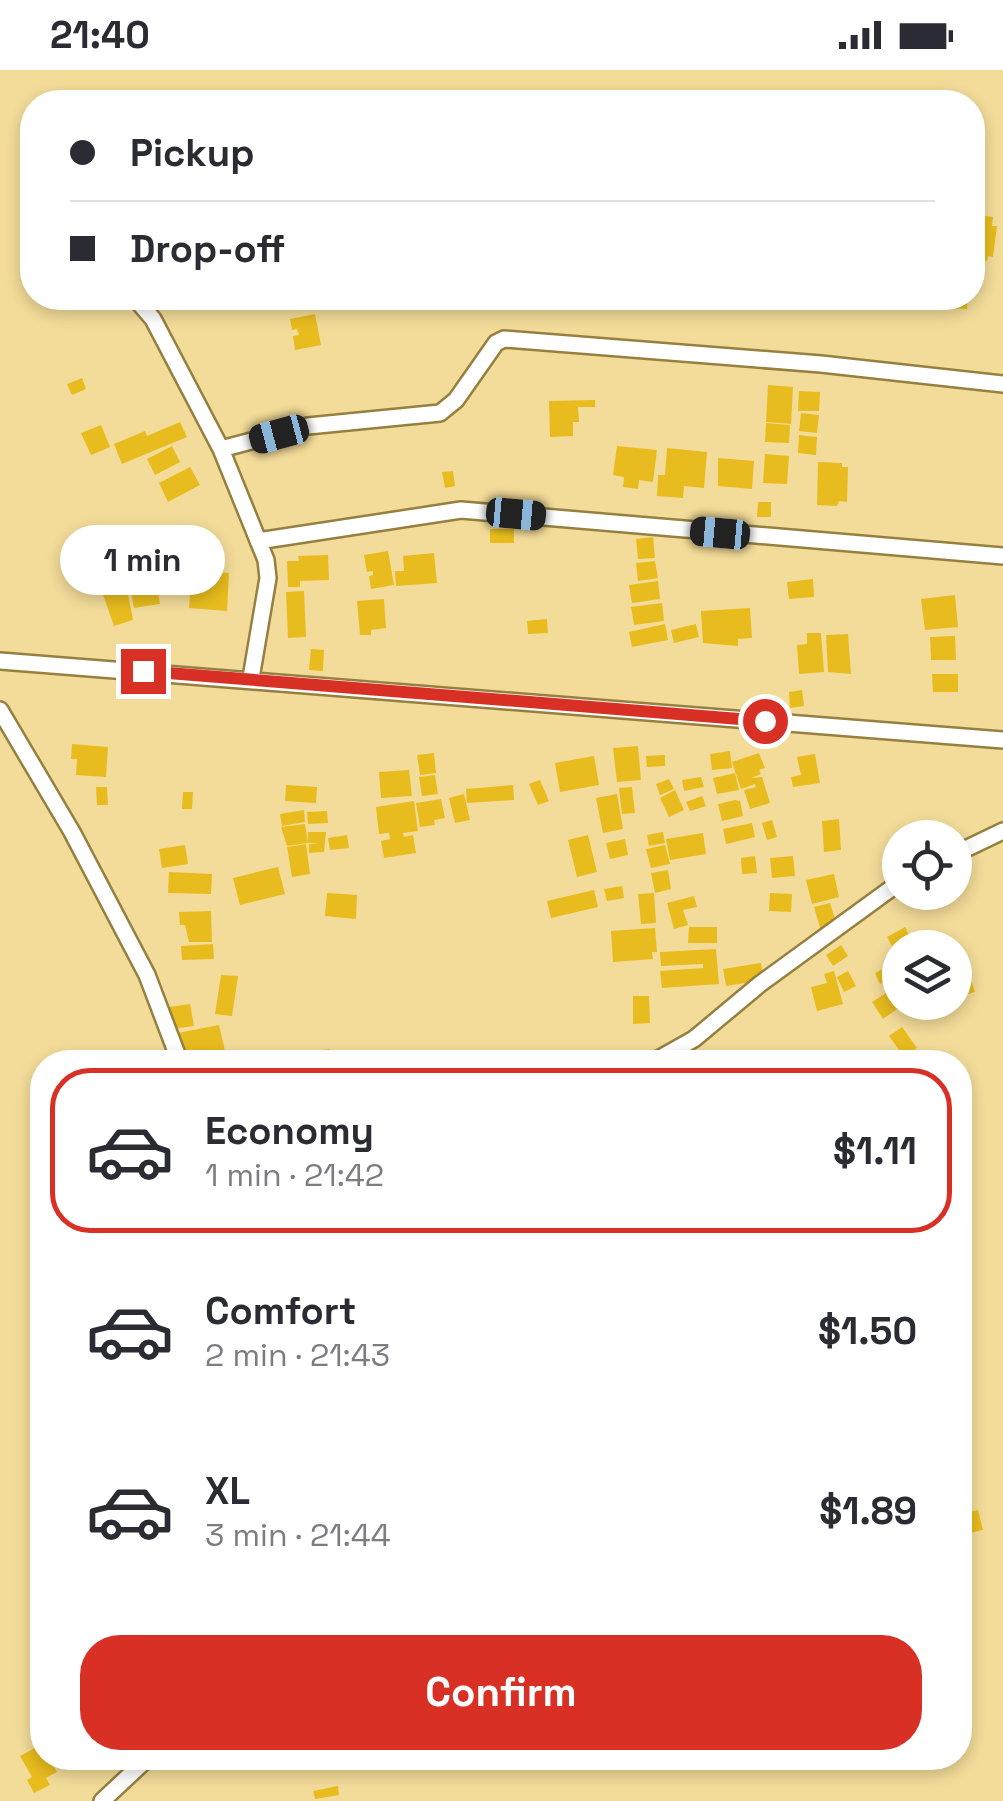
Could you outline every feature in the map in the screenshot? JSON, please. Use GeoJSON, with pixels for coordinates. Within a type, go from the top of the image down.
{"type":"FeatureCollection","features":[{"type":"Feature","properties":{"kind":"street"},"geometry":{"type":"LineString","coordinates":[[145,310],[221,449],[258,541],[268,578],[250,678]]}},
{"type":"Feature","properties":{"kind":"street"},"geometry":{"type":"LineString","coordinates":[[221,449],[308,426],[440,413],[456,400],[496,344],[504,339],[821,364],[1003,384]]}},
{"type":"Feature","properties":{"kind":"street"},"geometry":{"type":"LineString","coordinates":[[258,541],[461,510],[1003,556]]}},
{"type":"Feature","properties":{"kind":"street"},"geometry":{"type":"LineString","coordinates":[[0,661],[1003,740]]}},
{"type":"Feature","properties":{"kind":"street"},"geometry":{"type":"LineString","coordinates":[[0,710],[72,832],[147,975],[175,1050]]}},
{"type":"Feature","properties":{"kind":"street"},"geometry":{"type":"LineString","coordinates":[[972,846],[1003,831]]}},
{"type":"Feature","properties":{"kind":"street"},"geometry":{"type":"LineString","coordinates":[[674,1050],[694,1039],[760,984],[882,895]]}},
{"type":"Feature","properties":{"kind":"street"},"geometry":{"type":"LineString","coordinates":[[102,1801],[135,1770]]}},
{"type":"Feature","properties":{"kind":"building"},"geometry":{"type":"Polygon","coordinates":[[[985,216],[993,217],[992,226],[997,226],[993,257],[988,256],[987,261],[985,216]]]}},
{"type":"Feature","properties":{"kind":"building"},"geometry":{"type":"Polygon","coordinates":[[[315,314],[321,345],[295,350],[293,336],[299,335],[297,329],[292,330],[290,319],[315,314]]]}},
{"type":"Feature","properties":{"kind":"building"},"geometry":{"type":"Polygon","coordinates":[[[82,378],[86,389],[72,395],[67,384],[82,378]]]}},
{"type":"Feature","properties":{"kind":"building"},"geometry":{"type":"Polygon","coordinates":[[[768,385],[793,387],[791,424],[766,422],[768,385]]]}},
{"type":"Feature","properties":{"kind":"building"},"geometry":{"type":"Polygon","coordinates":[[[799,391],[820,392],[819,411],[798,411],[799,391]]]}},
{"type":"Feature","properties":{"kind":"building"},"geometry":{"type":"Polygon","coordinates":[[[595,400],[595,407],[578,407],[579,422],[573,422],[573,436],[550,437],[549,401],[595,400]]]}},
{"type":"Feature","properties":{"kind":"building"},"geometry":{"type":"Polygon","coordinates":[[[801,413],[819,415],[817,433],[799,431],[801,413]]]}},
{"type":"Feature","properties":{"kind":"building"},"geometry":{"type":"Polygon","coordinates":[[[180,422],[187,437],[122,464],[114,444],[180,422]]]}},
{"type":"Feature","properties":{"kind":"building"},"geometry":{"type":"Polygon","coordinates":[[[766,423],[790,425],[789,443],[765,442],[766,423]]]}},
{"type":"Feature","properties":{"kind":"building"},"geometry":{"type":"Polygon","coordinates":[[[101,425],[110,447],[91,455],[81,433],[101,425]]]}},
{"type":"Feature","properties":{"kind":"building"},"geometry":{"type":"Polygon","coordinates":[[[799,435],[817,437],[816,455],[798,453],[799,435]]]}},
{"type":"Feature","properties":{"kind":"building"},"geometry":{"type":"Polygon","coordinates":[[[172,446],[180,462],[155,475],[147,459],[172,446]]]}},
{"type":"Feature","properties":{"kind":"building"},"geometry":{"type":"Polygon","coordinates":[[[617,446],[657,450],[653,482],[639,480],[638,489],[623,487],[624,477],[613,475],[617,446]]]}},
{"type":"Feature","properties":{"kind":"building"},"geometry":{"type":"Polygon","coordinates":[[[667,448],[707,452],[704,488],[684,486],[683,498],[657,496],[658,475],[665,475],[667,448]]]}},
{"type":"Feature","properties":{"kind":"building"},"geometry":{"type":"Polygon","coordinates":[[[765,454],[789,456],[787,484],[763,483],[765,454]]]}},
{"type":"Feature","properties":{"kind":"building"},"geometry":{"type":"Polygon","coordinates":[[[718,458],[754,461],[752,489],[718,486],[718,458]]]}},
{"type":"Feature","properties":{"kind":"building"},"geometry":{"type":"Polygon","coordinates":[[[818,462],[848,467],[847,502],[817,505],[818,462]]]}},
{"type":"Feature","properties":{"kind":"building"},"geometry":{"type":"Polygon","coordinates":[[[190,467],[200,485],[168,502],[159,483],[190,467]]]}},
{"type":"Feature","properties":{"kind":"building"},"geometry":{"type":"Polygon","coordinates":[[[453,471],[455,486],[445,488],[442,472],[453,471]]]}},
{"type":"Feature","properties":{"kind":"building"},"geometry":{"type":"Polygon","coordinates":[[[758,502],[771,502],[771,517],[757,517],[758,502]]]}},
{"type":"Feature","properties":{"kind":"building"},"geometry":{"type":"Polygon","coordinates":[[[490,529],[514,529],[514,543],[490,543],[490,529]]]}},
{"type":"Feature","properties":{"kind":"building"},"geometry":{"type":"Polygon","coordinates":[[[146,533],[160,557],[126,576],[122,570],[128,567],[123,567],[115,554],[146,533]]]}},
{"type":"Feature","properties":{"kind":"building"},"geometry":{"type":"Polygon","coordinates":[[[653,537],[655,558],[638,559],[636,539],[653,537]]]}},
{"type":"Feature","properties":{"kind":"building"},"geometry":{"type":"Polygon","coordinates":[[[388,551],[394,585],[371,589],[369,576],[373,571],[367,572],[364,555],[388,551]]]}},
{"type":"Feature","properties":{"kind":"building"},"geometry":{"type":"Polygon","coordinates":[[[434,553],[437,583],[396,586],[395,571],[404,571],[403,556],[434,553]]]}},
{"type":"Feature","properties":{"kind":"building"},"geometry":{"type":"Polygon","coordinates":[[[328,555],[329,580],[300,581],[300,587],[288,587],[287,561],[299,561],[298,556],[328,555]]]}},
{"type":"Feature","properties":{"kind":"building"},"geometry":{"type":"Polygon","coordinates":[[[655,561],[658,578],[638,581],[636,563],[655,561]]]}},
{"type":"Feature","properties":{"kind":"building"},"geometry":{"type":"Polygon","coordinates":[[[162,562],[182,564],[180,589],[159,587],[162,562]]]}},
{"type":"Feature","properties":{"kind":"building"},"geometry":{"type":"Polygon","coordinates":[[[192,570],[229,573],[227,611],[189,608],[192,570]]]}},
{"type":"Feature","properties":{"kind":"building"},"geometry":{"type":"Polygon","coordinates":[[[155,573],[160,604],[134,608],[129,581],[155,573]]]}},
{"type":"Feature","properties":{"kind":"building"},"geometry":{"type":"Polygon","coordinates":[[[813,579],[814,597],[789,599],[787,582],[813,579]]]}},
{"type":"Feature","properties":{"kind":"building"},"geometry":{"type":"Polygon","coordinates":[[[658,581],[660,599],[632,603],[629,585],[658,581]]]}},
{"type":"Feature","properties":{"kind":"building"},"geometry":{"type":"Polygon","coordinates":[[[126,584],[133,620],[114,626],[102,592],[126,584]]]}},
{"type":"Feature","properties":{"kind":"building"},"geometry":{"type":"Polygon","coordinates":[[[304,591],[306,637],[288,638],[286,592],[304,591]]]}},
{"type":"Feature","properties":{"kind":"building"},"geometry":{"type":"Polygon","coordinates":[[[955,595],[958,627],[925,630],[921,599],[955,595]]]}},
{"type":"Feature","properties":{"kind":"building"},"geometry":{"type":"Polygon","coordinates":[[[384,599],[386,628],[360,635],[357,601],[384,599]]]}},
{"type":"Feature","properties":{"kind":"building"},"geometry":{"type":"Polygon","coordinates":[[[662,603],[664,621],[634,625],[631,607],[662,603]]]}},
{"type":"Feature","properties":{"kind":"building"},"geometry":{"type":"Polygon","coordinates":[[[750,608],[752,638],[738,639],[738,646],[703,643],[701,611],[750,608]]]}},
{"type":"Feature","properties":{"kind":"building"},"geometry":{"type":"Polygon","coordinates":[[[547,619],[548,633],[528,634],[527,621],[547,619]]]}},
{"type":"Feature","properties":{"kind":"building"},"geometry":{"type":"Polygon","coordinates":[[[665,624],[668,640],[632,647],[629,632],[665,624]]]}},
{"type":"Feature","properties":{"kind":"building"},"geometry":{"type":"Polygon","coordinates":[[[696,624],[699,637],[674,643],[671,630],[696,624]]]}},
{"type":"Feature","properties":{"kind":"building"},"geometry":{"type":"Polygon","coordinates":[[[807,633],[821,633],[824,672],[799,674],[797,645],[807,644],[807,633]]]}},
{"type":"Feature","properties":{"kind":"building"},"geometry":{"type":"Polygon","coordinates":[[[848,634],[851,674],[828,672],[826,635],[848,634]]]}},
{"type":"Feature","properties":{"kind":"building"},"geometry":{"type":"Polygon","coordinates":[[[955,636],[956,660],[931,660],[930,637],[955,636]]]}},
{"type":"Feature","properties":{"kind":"building"},"geometry":{"type":"Polygon","coordinates":[[[311,649],[324,650],[323,671],[309,670],[311,649]]]}},
{"type":"Feature","properties":{"kind":"building"},"geometry":{"type":"Polygon","coordinates":[[[932,674],[958,674],[958,692],[933,692],[932,674]]]}},
{"type":"Feature","properties":{"kind":"building"},"geometry":{"type":"Polygon","coordinates":[[[802,690],[804,706],[790,708],[789,692],[802,690]]]}},
{"type":"Feature","properties":{"kind":"building"},"geometry":{"type":"Polygon","coordinates":[[[72,744],[108,747],[106,777],[76,775],[77,759],[71,759],[72,744]]]}},
{"type":"Feature","properties":{"kind":"building"},"geometry":{"type":"Polygon","coordinates":[[[638,746],[641,780],[617,782],[613,748],[638,746]]]}},
{"type":"Feature","properties":{"kind":"building"},"geometry":{"type":"Polygon","coordinates":[[[730,751],[732,768],[712,770],[710,754],[730,751]]]}},
{"type":"Feature","properties":{"kind":"building"},"geometry":{"type":"Polygon","coordinates":[[[434,753],[436,773],[420,775],[417,755],[434,753]]]}},
{"type":"Feature","properties":{"kind":"building"},"geometry":{"type":"Polygon","coordinates":[[[759,753],[765,768],[751,778],[762,777],[770,803],[750,809],[744,790],[756,787],[755,784],[741,789],[732,762],[759,753]]]}},
{"type":"Feature","properties":{"kind":"building"},"geometry":{"type":"Polygon","coordinates":[[[815,754],[820,783],[793,787],[791,777],[801,775],[797,757],[815,754]]]}},
{"type":"Feature","properties":{"kind":"building"},"geometry":{"type":"Polygon","coordinates":[[[665,755],[665,766],[647,767],[646,756],[665,755]]]}},
{"type":"Feature","properties":{"kind":"building"},"geometry":{"type":"Polygon","coordinates":[[[594,756],[599,785],[560,792],[555,763],[594,756]]]}},
{"type":"Feature","properties":{"kind":"building"},"geometry":{"type":"Polygon","coordinates":[[[409,770],[412,796],[381,798],[379,772],[409,770]]]}},
{"type":"Feature","properties":{"kind":"building"},"geometry":{"type":"Polygon","coordinates":[[[735,773],[739,790],[717,794],[713,778],[735,773]]]}},
{"type":"Feature","properties":{"kind":"building"},"geometry":{"type":"Polygon","coordinates":[[[435,775],[438,794],[422,796],[419,777],[435,775]]]}},
{"type":"Feature","properties":{"kind":"building"},"geometry":{"type":"Polygon","coordinates":[[[701,777],[704,787],[684,791],[682,780],[701,777]]]}},
{"type":"Feature","properties":{"kind":"building"},"geometry":{"type":"Polygon","coordinates":[[[669,779],[674,789],[660,795],[656,784],[669,779]]]}},
{"type":"Feature","properties":{"kind":"building"},"geometry":{"type":"Polygon","coordinates":[[[540,780],[549,801],[538,805],[529,784],[540,780]]]}},
{"type":"Feature","properties":{"kind":"building"},"geometry":{"type":"Polygon","coordinates":[[[286,785],[317,787],[316,803],[285,801],[286,785]]]}},
{"type":"Feature","properties":{"kind":"building"},"geometry":{"type":"Polygon","coordinates":[[[513,785],[514,800],[467,803],[466,789],[513,785]]]}},
{"type":"Feature","properties":{"kind":"building"},"geometry":{"type":"Polygon","coordinates":[[[96,787],[107,787],[108,805],[97,805],[96,787]]]}},
{"type":"Feature","properties":{"kind":"building"},"geometry":{"type":"Polygon","coordinates":[[[632,787],[635,813],[622,814],[619,788],[632,787]]]}},
{"type":"Feature","properties":{"kind":"building"},"geometry":{"type":"Polygon","coordinates":[[[675,790],[684,810],[669,817],[660,798],[675,790]]]}},
{"type":"Feature","properties":{"kind":"building"},"geometry":{"type":"Polygon","coordinates":[[[183,792],[193,792],[192,809],[182,809],[183,792]]]}},
{"type":"Feature","properties":{"kind":"building"},"geometry":{"type":"Polygon","coordinates":[[[464,794],[470,820],[455,823],[449,798],[464,794]]]}},
{"type":"Feature","properties":{"kind":"building"},"geometry":{"type":"Polygon","coordinates":[[[617,794],[623,829],[603,833],[596,798],[617,794]]]}},
{"type":"Feature","properties":{"kind":"building"},"geometry":{"type":"Polygon","coordinates":[[[702,796],[706,806],[690,811],[686,802],[702,796]]]}},
{"type":"Feature","properties":{"kind":"building"},"geometry":{"type":"Polygon","coordinates":[[[441,799],[445,818],[434,820],[435,825],[420,827],[416,803],[441,799]]]}},
{"type":"Feature","properties":{"kind":"building"},"geometry":{"type":"Polygon","coordinates":[[[414,801],[418,831],[403,833],[404,837],[413,835],[416,853],[384,858],[381,841],[390,839],[389,833],[379,834],[376,807],[414,801]]]}},
{"type":"Feature","properties":{"kind":"building"},"geometry":{"type":"Polygon","coordinates":[[[740,801],[743,816],[722,821],[718,804],[740,801]]]}},
{"type":"Feature","properties":{"kind":"building"},"geometry":{"type":"Polygon","coordinates":[[[304,810],[305,822],[282,826],[280,814],[304,810]]]}},
{"type":"Feature","properties":{"kind":"building"},"geometry":{"type":"Polygon","coordinates":[[[327,811],[328,823],[308,824],[307,812],[327,811]]]}},
{"type":"Feature","properties":{"kind":"building"},"geometry":{"type":"Polygon","coordinates":[[[839,819],[841,850],[824,852],[822,821],[839,819]]]}},
{"type":"Feature","properties":{"kind":"building"},"geometry":{"type":"Polygon","coordinates":[[[772,820],[777,837],[767,840],[762,823],[772,820]]]}},
{"type":"Feature","properties":{"kind":"building"},"geometry":{"type":"Polygon","coordinates":[[[752,823],[755,837],[726,844],[723,829],[752,823]]]}},
{"type":"Feature","properties":{"kind":"building"},"geometry":{"type":"Polygon","coordinates":[[[305,824],[308,843],[287,846],[281,827],[305,824]]]}},
{"type":"Feature","properties":{"kind":"building"},"geometry":{"type":"Polygon","coordinates":[[[308,832],[326,832],[324,852],[309,853],[309,844],[319,843],[308,843],[308,832]]]}},
{"type":"Feature","properties":{"kind":"building"},"geometry":{"type":"Polygon","coordinates":[[[663,832],[665,843],[649,846],[647,835],[663,832]]]}},
{"type":"Feature","properties":{"kind":"building"},"geometry":{"type":"Polygon","coordinates":[[[703,833],[706,854],[670,860],[666,839],[703,833]]]}},
{"type":"Feature","properties":{"kind":"building"},"geometry":{"type":"Polygon","coordinates":[[[347,835],[349,848],[330,850],[328,838],[347,835]]]}},
{"type":"Feature","properties":{"kind":"building"},"geometry":{"type":"Polygon","coordinates":[[[588,835],[597,872],[577,877],[568,840],[588,835]]]}},
{"type":"Feature","properties":{"kind":"building"},"geometry":{"type":"Polygon","coordinates":[[[625,839],[628,855],[610,859],[606,843],[625,839]]]}},
{"type":"Feature","properties":{"kind":"building"},"geometry":{"type":"Polygon","coordinates":[[[306,844],[310,874],[292,877],[287,847],[306,844]]]}},
{"type":"Feature","properties":{"kind":"building"},"geometry":{"type":"Polygon","coordinates":[[[185,845],[188,864],[162,868],[159,849],[185,845]]]}},
{"type":"Feature","properties":{"kind":"building"},"geometry":{"type":"Polygon","coordinates":[[[665,845],[670,864],[651,868],[646,849],[665,845]]]}},
{"type":"Feature","properties":{"kind":"building"},"geometry":{"type":"Polygon","coordinates":[[[755,856],[757,873],[742,874],[741,858],[755,856]]]}},
{"type":"Feature","properties":{"kind":"building"},"geometry":{"type":"Polygon","coordinates":[[[793,856],[795,876],[772,878],[770,858],[793,856]]]}},
{"type":"Feature","properties":{"kind":"building"},"geometry":{"type":"Polygon","coordinates":[[[278,867],[285,894],[240,905],[233,878],[278,867]]]}},
{"type":"Feature","properties":{"kind":"building"},"geometry":{"type":"Polygon","coordinates":[[[668,870],[671,889],[655,893],[651,873],[668,870]]]}},
{"type":"Feature","properties":{"kind":"building"},"geometry":{"type":"Polygon","coordinates":[[[169,872],[212,874],[211,894],[168,893],[169,872]]]}},
{"type":"Feature","properties":{"kind":"building"},"geometry":{"type":"Polygon","coordinates":[[[834,874],[839,897],[812,904],[806,880],[834,874]]]}},
{"type":"Feature","properties":{"kind":"building"},"geometry":{"type":"Polygon","coordinates":[[[622,886],[624,898],[607,901],[604,889],[622,886]]]}},
{"type":"Feature","properties":{"kind":"building"},"geometry":{"type":"Polygon","coordinates":[[[594,890],[598,907],[551,918],[547,901],[594,890]]]}},
{"type":"Feature","properties":{"kind":"building"},"geometry":{"type":"Polygon","coordinates":[[[327,893],[357,895],[356,919],[325,916],[327,893]]]}},
{"type":"Feature","properties":{"kind":"building"},"geometry":{"type":"Polygon","coordinates":[[[654,893],[656,923],[641,924],[638,894],[654,893]]]}},
{"type":"Feature","properties":{"kind":"building"},"geometry":{"type":"Polygon","coordinates":[[[770,893],[792,894],[791,912],[769,911],[770,893]]]}},
{"type":"Feature","properties":{"kind":"building"},"geometry":{"type":"Polygon","coordinates":[[[694,896],[697,907],[683,910],[688,925],[674,929],[667,903],[694,896]]]}},
{"type":"Feature","properties":{"kind":"building"},"geometry":{"type":"Polygon","coordinates":[[[830,903],[837,926],[821,931],[814,907],[830,903]]]}},
{"type":"Feature","properties":{"kind":"building"},"geometry":{"type":"Polygon","coordinates":[[[211,911],[212,942],[189,942],[185,925],[180,925],[179,912],[211,911]]]}},
{"type":"Feature","properties":{"kind":"building"},"geometry":{"type":"Polygon","coordinates":[[[689,927],[717,927],[717,943],[688,943],[689,927]]]}},
{"type":"Feature","properties":{"kind":"building"},"geometry":{"type":"Polygon","coordinates":[[[655,928],[657,952],[652,952],[653,959],[613,962],[611,931],[655,928]]]}},
{"type":"Feature","properties":{"kind":"building"},"geometry":{"type":"Polygon","coordinates":[[[213,944],[214,959],[182,960],[181,946],[213,944]]]}},
{"type":"Feature","properties":{"kind":"building"},"geometry":{"type":"Polygon","coordinates":[[[841,945],[848,956],[833,966],[826,955],[841,945]]]}},
{"type":"Feature","properties":{"kind":"building"},"geometry":{"type":"Polygon","coordinates":[[[716,949],[719,984],[662,988],[660,971],[703,968],[703,964],[661,966],[660,952],[716,949]]]}},
{"type":"Feature","properties":{"kind":"building"},"geometry":{"type":"Polygon","coordinates":[[[761,963],[764,980],[726,986],[723,969],[761,963]]]}},
{"type":"Feature","properties":{"kind":"building"},"geometry":{"type":"Polygon","coordinates":[[[834,971],[843,1004],[817,1011],[811,987],[827,983],[824,974],[834,971]]]}},
{"type":"Feature","properties":{"kind":"building"},"geometry":{"type":"Polygon","coordinates":[[[848,971],[856,986],[844,992],[837,977],[848,971]]]}},
{"type":"Feature","properties":{"kind":"building"},"geometry":{"type":"Polygon","coordinates":[[[221,975],[238,976],[232,1016],[215,1014],[221,975]]]}},
{"type":"Feature","properties":{"kind":"building"},"geometry":{"type":"Polygon","coordinates":[[[633,996],[649,996],[650,1023],[633,1024],[633,996]]]}},
{"type":"Feature","properties":{"kind":"building"},"geometry":{"type":"Polygon","coordinates":[[[882,996],[882,1017],[872,1002],[882,996]]]}},
{"type":"Feature","properties":{"kind":"building"},"geometry":{"type":"Polygon","coordinates":[[[190,1004],[194,1026],[172,1029],[169,1007],[190,1004]]]}},
{"type":"Feature","properties":{"kind":"building"},"geometry":{"type":"Polygon","coordinates":[[[219,1025],[225,1050],[183,1050],[178,1033],[219,1025]]]}},
{"type":"Feature","properties":{"kind":"building"},"geometry":{"type":"Polygon","coordinates":[[[902,1027],[917,1048],[899,1050],[889,1036],[902,1027]]]}},
{"type":"Feature","properties":{"kind":"building"},"geometry":{"type":"Polygon","coordinates":[[[978,1510],[983,1530],[972,1532],[972,1511],[978,1510]]]}},
{"type":"Feature","properties":{"kind":"building"},"geometry":{"type":"Polygon","coordinates":[[[30,1751],[30,1770],[56,1770],[46,1778],[50,1785],[34,1793],[27,1780],[32,1777],[20,1756],[30,1751]]]}},
{"type":"Feature","properties":{"kind":"building"},"geometry":{"type":"Polygon","coordinates":[[[338,1786],[339,1795],[315,1799],[313,1791],[338,1786]]]}},
{"type":"Feature","properties":{"kind":"route"},"geometry":{"type":"LineString","coordinates":[[143,671],[765,721]]}}]}
